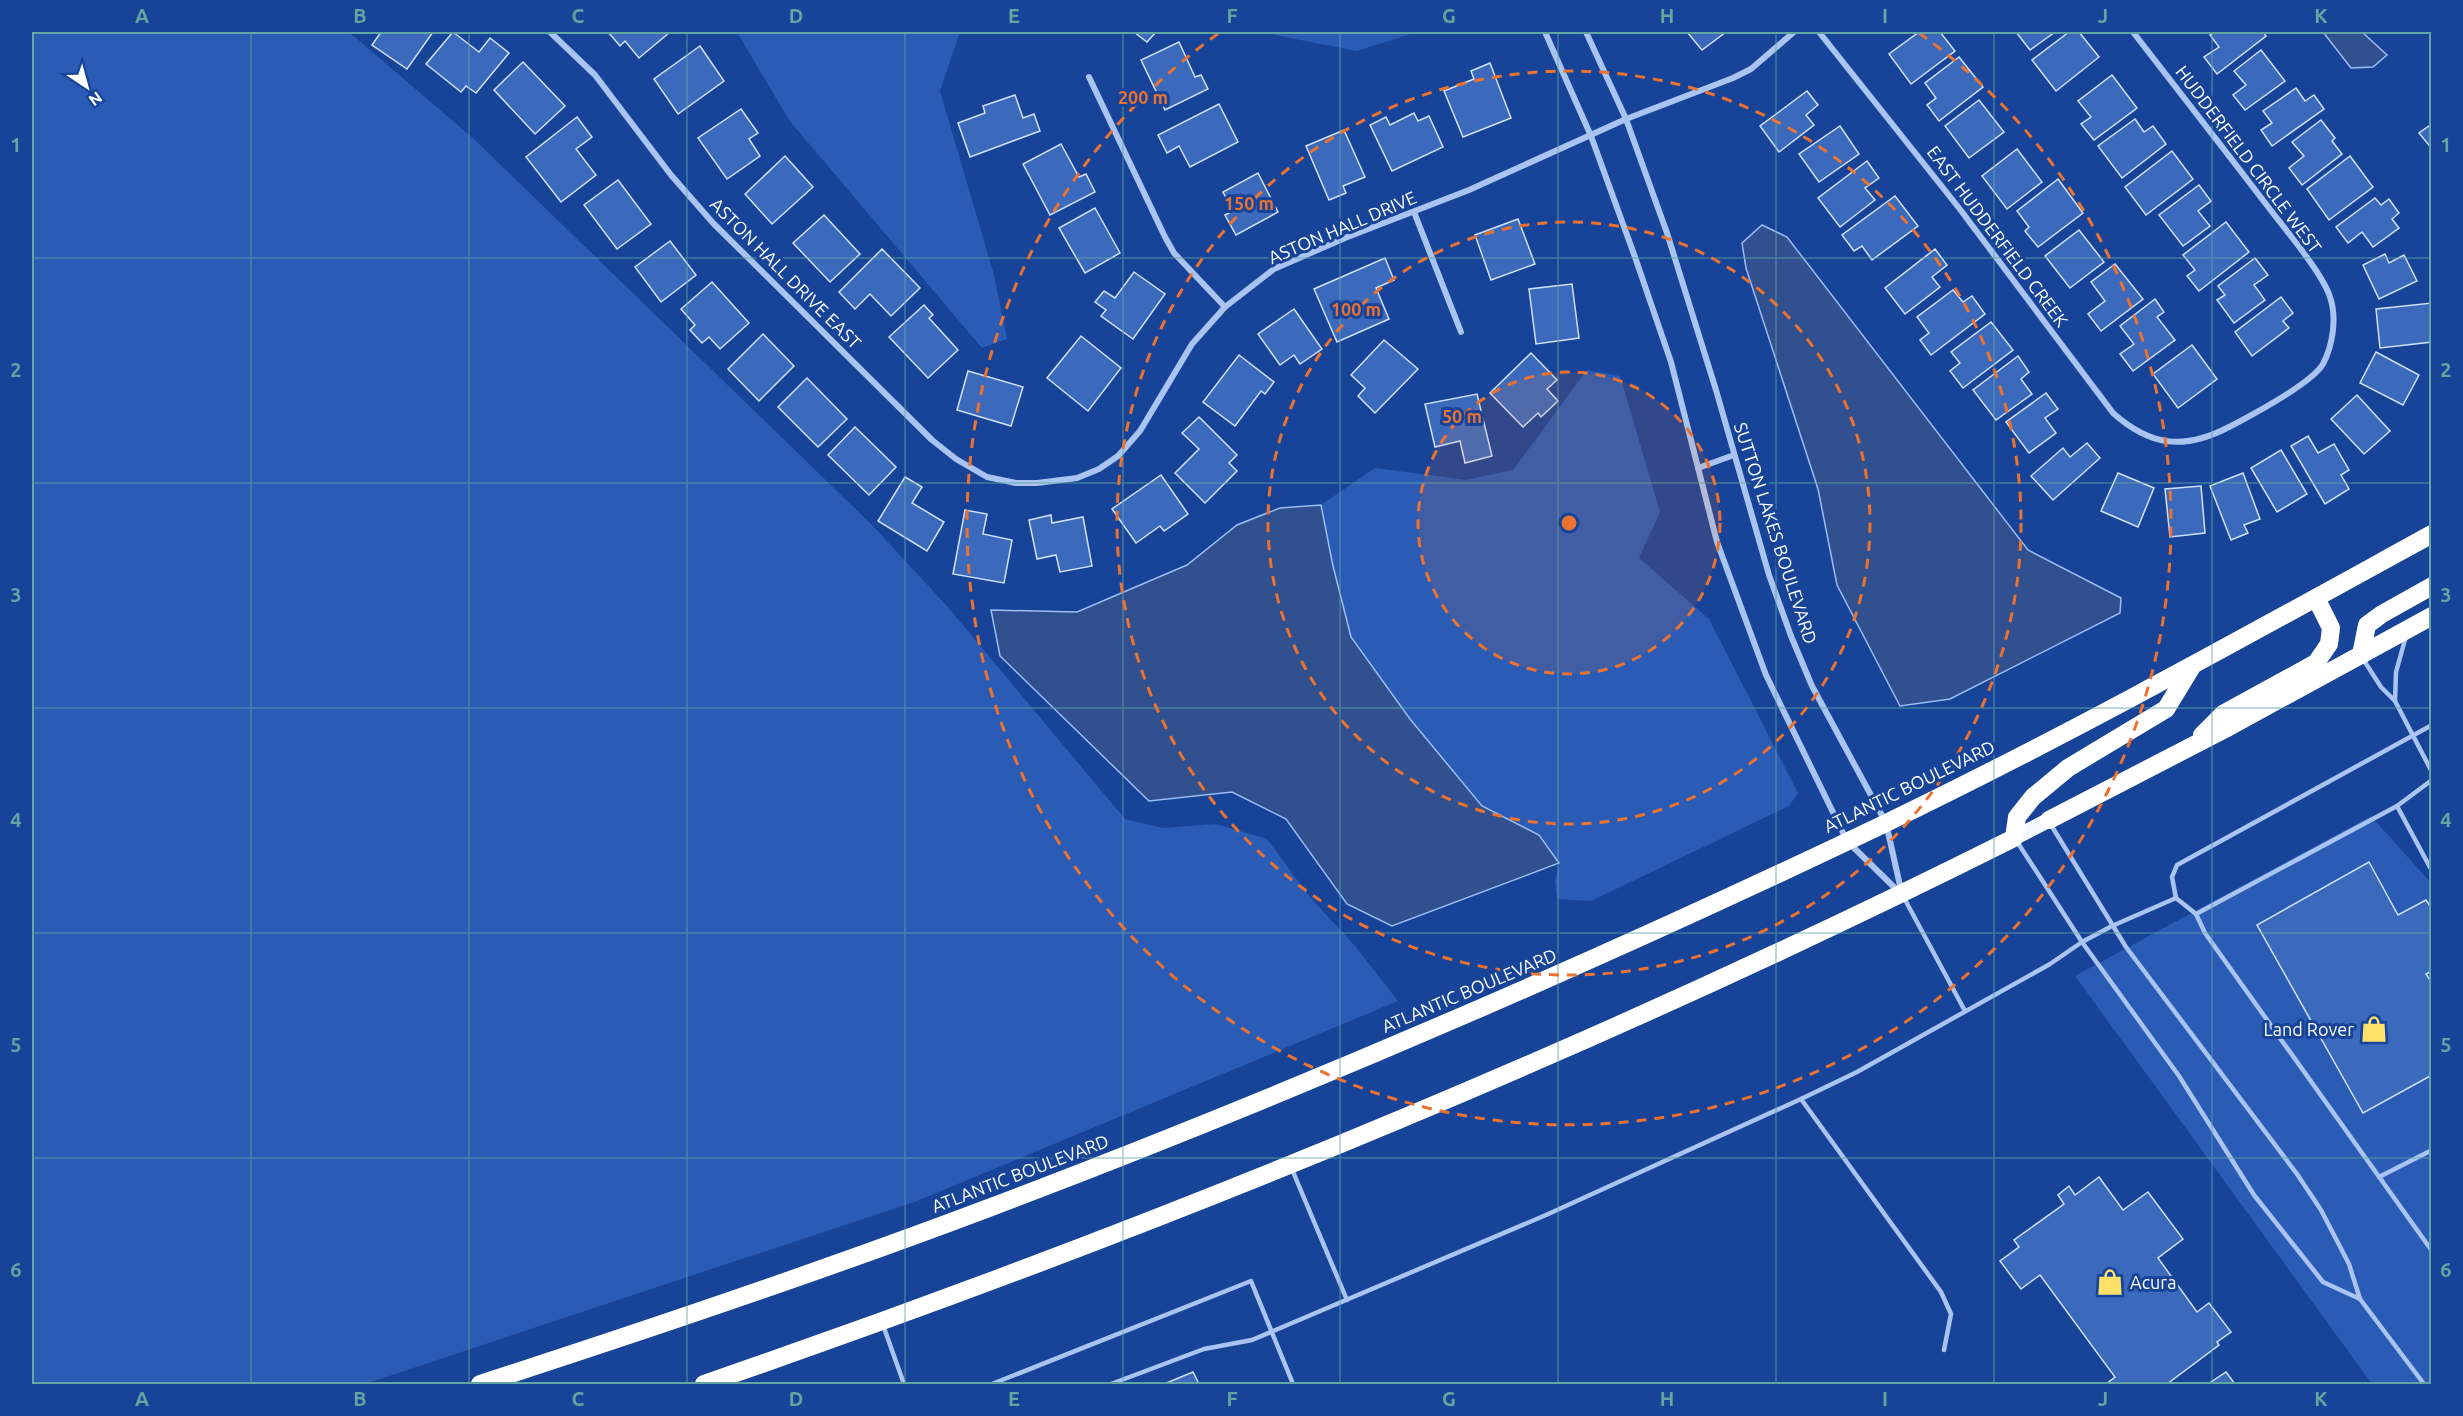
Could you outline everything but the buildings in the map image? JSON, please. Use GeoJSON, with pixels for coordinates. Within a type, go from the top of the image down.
{"type":"FeatureCollection","features":[{"type":"Feature","properties":{"kind":"highway","name":"ATLANTIC BOULEVARD"},"geometry":{"type":"LineString","coordinates":[[480,1384],[640,1333],[986,1209],[1161,1141],[1506,998],[1886,823],[2192,667],[2432,534]]}},
{"type":"Feature","properties":{"kind":"highway"},"geometry":{"type":"LineString","coordinates":[[2361,655],[2367,625],[2432,586]]}},
{"type":"Feature","properties":{"kind":"highway"},"geometry":{"type":"LineString","coordinates":[[2190,747],[2223,714],[2316,663],[2329,644],[2331,628],[2316,598]]}},
{"type":"Feature","properties":{"kind":"highway"},"geometry":{"type":"LineString","coordinates":[[2049,820],[2190,747],[2432,616]]}},
{"type":"Feature","properties":{"kind":"highway"},"geometry":{"type":"LineString","coordinates":[[704,1384],[1018,1273],[1290,1165],[1534,1062],[1902,894],[2014,838],[2017,817],[2033,796],[2068,768],[2166,709],[2192,667]]}},
{"type":"Feature","properties":{"kind":"main road"},"geometry":{"type":"LineString","coordinates":[[2014,838],[2049,820]]}},
{"type":"Feature","properties":{"kind":"street","name":"ASTON HALL DRIVE EAST"},"geometry":{"type":"LineString","coordinates":[[550,32],[595,75],[671,175],[713,223],[932,440],[956,459],[987,477],[1016,483],[1037,483]]}},
{"type":"Feature","properties":{"kind":"street"},"geometry":{"type":"LineString","coordinates":[[1545,32],[1591,136],[1671,362],[1717,542],[1745,624],[1766,675],[1846,842],[1902,894]]}},
{"type":"Feature","properties":{"kind":"street","name":"SUTTON LAKES BOULEVARD"},"geometry":{"type":"LineString","coordinates":[[1586,32],[1626,118],[1667,233],[1769,575],[1791,636],[1812,686],[1886,823],[1902,894]]}},
{"type":"Feature","properties":{"kind":"street","name":"ASTON HALL DRIVE"},"geometry":{"type":"LineString","coordinates":[[1037,483],[1077,477],[1099,469],[1118,456],[1140,431],[1192,344],[1225,307],[1274,270],[1345,238],[1414,212],[1591,136],[1626,118],[1742,74],[1794,32]]}},
{"type":"Feature","properties":{"kind":"street","name":"EAST HUDDERFIELD CREEK"},"geometry":{"type":"LineString","coordinates":[[1819,32],[1959,208],[2114,414],[2138,432],[2165,442],[2207,439],[2239,422],[2310,376],[2322,365],[2334,322],[2332,310]]}},
{"type":"Feature","properties":{"kind":"street","name":"HUDDERFIELD CIRCLE WEST"},"geometry":{"type":"LineString","coordinates":[[2133,32],[2289,234],[2321,281],[2330,297],[2332,310]]}},
{"type":"Feature","properties":{"kind":"street"},"geometry":{"type":"LineString","coordinates":[[1089,77],[1164,237],[1174,253],[1225,307]]}},
{"type":"Feature","properties":{"kind":"street"},"geometry":{"type":"LineString","coordinates":[[1414,212],[1461,332]]}},
{"type":"Feature","properties":{"kind":"street"},"geometry":{"type":"LineString","coordinates":[[1698,468],[1734,455]]}},
{"type":"Feature","properties":{"kind":"lane"},"geometry":{"type":"LineString","coordinates":[[2396,701],[2396,672],[2408,630]]}},
{"type":"Feature","properties":{"kind":"lane"},"geometry":{"type":"LineString","coordinates":[[2361,655],[2381,687],[2396,701],[2432,772]]}},
{"type":"Feature","properties":{"kind":"lane"},"geometry":{"type":"LineString","coordinates":[[2432,725],[2177,864],[2172,877],[2176,898],[2196,914],[2205,933],[2432,1251]]}},
{"type":"Feature","properties":{"kind":"lane"},"geometry":{"type":"LineString","coordinates":[[2196,914],[2397,806],[2432,780]]}},
{"type":"Feature","properties":{"kind":"lane"},"geometry":{"type":"LineString","coordinates":[[2397,806],[2432,871]]}},
{"type":"Feature","properties":{"kind":"lane"},"geometry":{"type":"LineString","coordinates":[[2049,820],[2112,926],[2303,1183],[2320,1209],[2349,1264],[2360,1299],[2424,1384]]}},
{"type":"Feature","properties":{"kind":"lane"},"geometry":{"type":"LineString","coordinates":[[2014,838],[2082,942],[2179,1076],[2254,1195],[2323,1282],[2360,1299]]}},
{"type":"Feature","properties":{"kind":"lane"},"geometry":{"type":"LineString","coordinates":[[1902,894],[1965,1011]]}},
{"type":"Feature","properties":{"kind":"lane"},"geometry":{"type":"LineString","coordinates":[[1111,1384],[1204,1349],[1252,1340],[1272,1332],[1546,1215],[1801,1099],[1857,1071],[2050,964],[2082,942],[2176,898]]}},
{"type":"Feature","properties":{"kind":"lane"},"geometry":{"type":"LineString","coordinates":[[1801,1099],[1941,1292],[1951,1314],[1944,1350]]}},
{"type":"Feature","properties":{"kind":"lane"},"geometry":{"type":"LineString","coordinates":[[2379,1177],[2432,1150]]}},
{"type":"Feature","properties":{"kind":"lane"},"geometry":{"type":"LineString","coordinates":[[1290,1165],[1347,1300]]}},
{"type":"Feature","properties":{"kind":"lane"},"geometry":{"type":"LineString","coordinates":[[992,1384],[1251,1281],[1293,1384]]}},
{"type":"Feature","properties":{"kind":"lane"},"geometry":{"type":"LineString","coordinates":[[882,1322],[904,1384]]}},
{"type":"Feature","properties":{"kind":"shaded area"},"geometry":{"type":"Polygon","coordinates":[[[32,32],[349,32],[475,140],[873,526],[946,605],[1125,819],[1163,828],[1216,824],[1267,839],[1309,896],[1355,946],[1398,1001],[917,1201],[365,1384],[32,1384],[32,32]]]}},
{"type":"Feature","properties":{"kind":"shaded area"},"geometry":{"type":"Polygon","coordinates":[[[737,32],[960,32],[940,91],[994,275],[1007,339],[982,348],[789,120],[737,32]]]}},
{"type":"Feature","properties":{"kind":"shaded area"},"geometry":{"type":"Polygon","coordinates":[[[1260,32],[1417,32],[1357,51],[1260,32]]]}},
{"type":"Feature","properties":{"kind":"shaded area"},"geometry":{"type":"Polygon","coordinates":[[[2323,32],[2362,32],[2387,55],[2373,67],[2351,68],[2323,32]]]}},
{"type":"Feature","properties":{"kind":"shaded area"},"geometry":{"type":"Polygon","coordinates":[[[1762,225],[1787,237],[2028,550],[2121,598],[2120,613],[1950,699],[1900,706],[1837,585],[1818,489],[1746,268],[1742,243],[1762,225]]]}},
{"type":"Feature","properties":{"kind":"shaded area"},"geometry":{"type":"Polygon","coordinates":[[[1587,370],[1620,376],[1660,512],[1639,558],[1709,619],[1798,793],[1789,806],[1591,901],[1557,899],[1555,881],[1559,863],[1539,835],[1482,806],[1410,719],[1351,637],[1333,566],[1321,505],[1375,468],[1466,480],[1513,470],[1587,370]]]}},
{"type":"Feature","properties":{"kind":"shaded area"},"geometry":{"type":"Polygon","coordinates":[[[1321,505],[1333,566],[1351,637],[1410,719],[1482,806],[1539,835],[1559,863],[1392,926],[1347,904],[1286,819],[1232,792],[1149,801],[1000,656],[991,610],[1077,612],[1187,565],[1237,525],[1280,508],[1321,505]]]}},
{"type":"Feature","properties":{"kind":"shaded area"},"geometry":{"type":"Polygon","coordinates":[[[2371,816],[2431,883],[2431,1384],[2372,1384],[2075,976],[2371,816]]]}},
{"type":"Feature","properties":{"kind":"place","name":"Land Rover"},"geometry":{"type":"Point","coordinates":[2374,1029]}},
{"type":"Feature","properties":{"kind":"place","name":"Acura"},"geometry":{"type":"Point","coordinates":[2110,1282]}}]}
